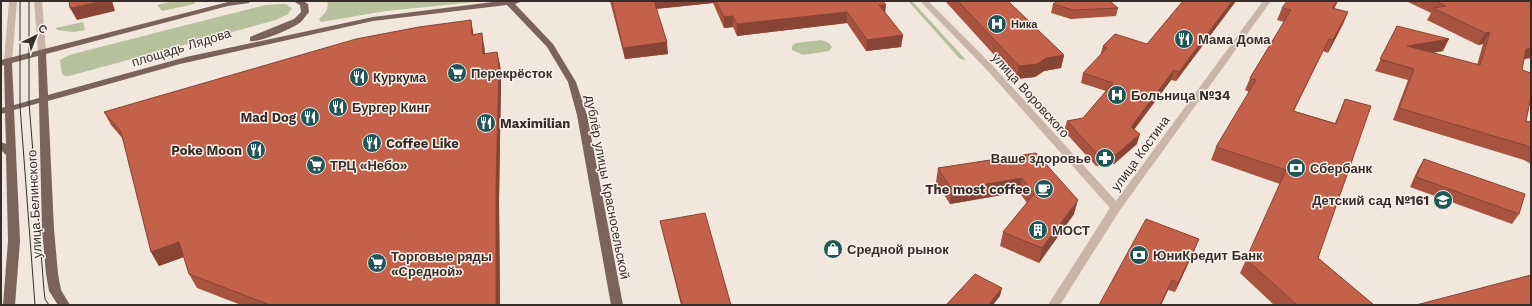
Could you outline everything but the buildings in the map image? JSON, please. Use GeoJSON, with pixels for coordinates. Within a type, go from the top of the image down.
{"type":"FeatureCollection","features":[{"type":"Feature","properties":{"kind":"main road"},"geometry":{"type":"LineString","coordinates":[[5,110],[4,63],[237,1]]}},
{"type":"Feature","properties":{"kind":"main road"},"geometry":{"type":"LineString","coordinates":[[228,4],[246,1]]}},
{"type":"Feature","properties":{"kind":"main road","name":"площадь Лядова"},"geometry":{"type":"LineString","coordinates":[[5,110],[180,62],[273,32],[297,21],[305,12],[304,4],[298,1]]}},
{"type":"Feature","properties":{"kind":"main road"},"geometry":{"type":"LineString","coordinates":[[180,62],[373,19],[519,1]]}},
{"type":"Feature","properties":{"kind":"main road","name":"дублёр улицы Красносельской"},"geometry":{"type":"LineString","coordinates":[[508,2],[550,46],[572,82],[582,115],[617,305]]}},
{"type":"Feature","properties":{"kind":"main road"},"geometry":{"type":"LineString","coordinates":[[42,52],[44,99]]}},
{"type":"Feature","properties":{"kind":"main road","name":"улица Белинского"},"geometry":{"type":"LineString","coordinates":[[44,99],[48,229],[52,274],[55,291],[64,305]]}},
{"type":"Feature","properties":{"kind":"main road","name":"улица Белинского"},"geometry":{"type":"LineString","coordinates":[[5,110],[12,154],[14,241],[9,305]]}},
{"type":"Feature","properties":{"kind":"main road"},"geometry":{"type":"LineString","coordinates":[[1,145],[12,154]]}},
{"type":"Feature","properties":{"kind":"street"},"geometry":{"type":"LineString","coordinates":[[4,63],[13,1]]}},
{"type":"Feature","properties":{"kind":"street"},"geometry":{"type":"LineString","coordinates":[[38,1],[42,52]]}},
{"type":"Feature","properties":{"kind":"street","name":"улица Воровского"},"geometry":{"type":"LineString","coordinates":[[924,1],[989,67],[1116,208]]}},
{"type":"Feature","properties":{"kind":"street","name":"улица Костина"},"geometry":{"type":"LineString","coordinates":[[1054,305],[1116,208],[1267,1]]}},
{"type":"Feature","properties":{"kind":"green space"},"geometry":{"type":"Polygon","coordinates":[[[174,1],[196,1],[194,4],[162,11],[157,5],[174,1]]]}},
{"type":"Feature","properties":{"kind":"green space"},"geometry":{"type":"Polygon","coordinates":[[[327,1],[485,1],[386,11],[321,22],[319,19],[327,9],[327,1]]]}},
{"type":"Feature","properties":{"kind":"green space"},"geometry":{"type":"Polygon","coordinates":[[[908,1],[912,1],[966,60],[960,59],[908,1]]]}},
{"type":"Feature","properties":{"kind":"green space"},"geometry":{"type":"Polygon","coordinates":[[[286,4],[292,8],[288,14],[276,20],[69,76],[64,76],[62,74],[60,60],[69,55],[265,5],[286,4]]]}},
{"type":"Feature","properties":{"kind":"green space"},"geometry":{"type":"Polygon","coordinates":[[[83,22],[85,30],[74,32],[57,30],[56,28],[83,22]]]}},
{"type":"Feature","properties":{"kind":"green space"},"geometry":{"type":"Polygon","coordinates":[[[821,40],[829,43],[832,47],[829,51],[803,55],[792,50],[792,46],[796,43],[821,40]]]}},
{"type":"Feature","properties":{"kind":"tram line"},"geometry":{"type":"LineString","coordinates":[[20,1],[20,106],[35,305]]}},
{"type":"Feature","properties":{"kind":"tram line"},"geometry":{"type":"LineString","coordinates":[[29,1],[29,103],[44,290],[45,299],[49,305]]}},
{"type":"Feature","properties":{"kind":"place","name":"Ника"},"geometry":{"type":"Point","coordinates":[997,24]}},
{"type":"Feature","properties":{"kind":"place","name":"Мама Дома"},"geometry":{"type":"Point","coordinates":[1184,39]}},
{"type":"Feature","properties":{"kind":"place","name":"Перекрёсток"},"geometry":{"type":"Point","coordinates":[457,73]}},
{"type":"Feature","properties":{"kind":"place","name":"Куркума"},"geometry":{"type":"Point","coordinates":[359,77]}},
{"type":"Feature","properties":{"kind":"place","name":"Больница №34"},"geometry":{"type":"Point","coordinates":[1117,95]}},
{"type":"Feature","properties":{"kind":"place","name":"Бургер Кинг"},"geometry":{"type":"Point","coordinates":[338,107]}},
{"type":"Feature","properties":{"kind":"place","name":"Mad Dog"},"geometry":{"type":"Point","coordinates":[310,117]}},
{"type":"Feature","properties":{"kind":"place","name":"Maximilian"},"geometry":{"type":"Point","coordinates":[486,123]}},
{"type":"Feature","properties":{"kind":"place","name":"Coffee Like"},"geometry":{"type":"Point","coordinates":[372,143]}},
{"type":"Feature","properties":{"kind":"place","name":"Poke Moon"},"geometry":{"type":"Point","coordinates":[256,150]}},
{"type":"Feature","properties":{"kind":"place","name":"Ваше здоровье"},"geometry":{"type":"Point","coordinates":[1105,158]}},
{"type":"Feature","properties":{"kind":"place","name":"ТРЦ «Небо»"},"geometry":{"type":"Point","coordinates":[316,165]}},
{"type":"Feature","properties":{"kind":"place","name":"Сбербанк"},"geometry":{"type":"Point","coordinates":[1296,168]}},
{"type":"Feature","properties":{"kind":"place","name":"The most coffee"},"geometry":{"type":"Point","coordinates":[1044,189]}},
{"type":"Feature","properties":{"kind":"place","name":"Детский сад №161"},"geometry":{"type":"Point","coordinates":[1443,200]}},
{"type":"Feature","properties":{"kind":"place","name":"МОСТ"},"geometry":{"type":"Point","coordinates":[1038,230]}},
{"type":"Feature","properties":{"kind":"place","name":"Средной рынок"},"geometry":{"type":"Point","coordinates":[833,249]}},
{"type":"Feature","properties":{"kind":"place","name":"ЮниКредит Банк"},"geometry":{"type":"Point","coordinates":[1139,255]}},
{"type":"Feature","properties":{"kind":"place","name":"Торговые ряды «Средной»"},"geometry":{"type":"Point","coordinates":[377,263]}}]}
